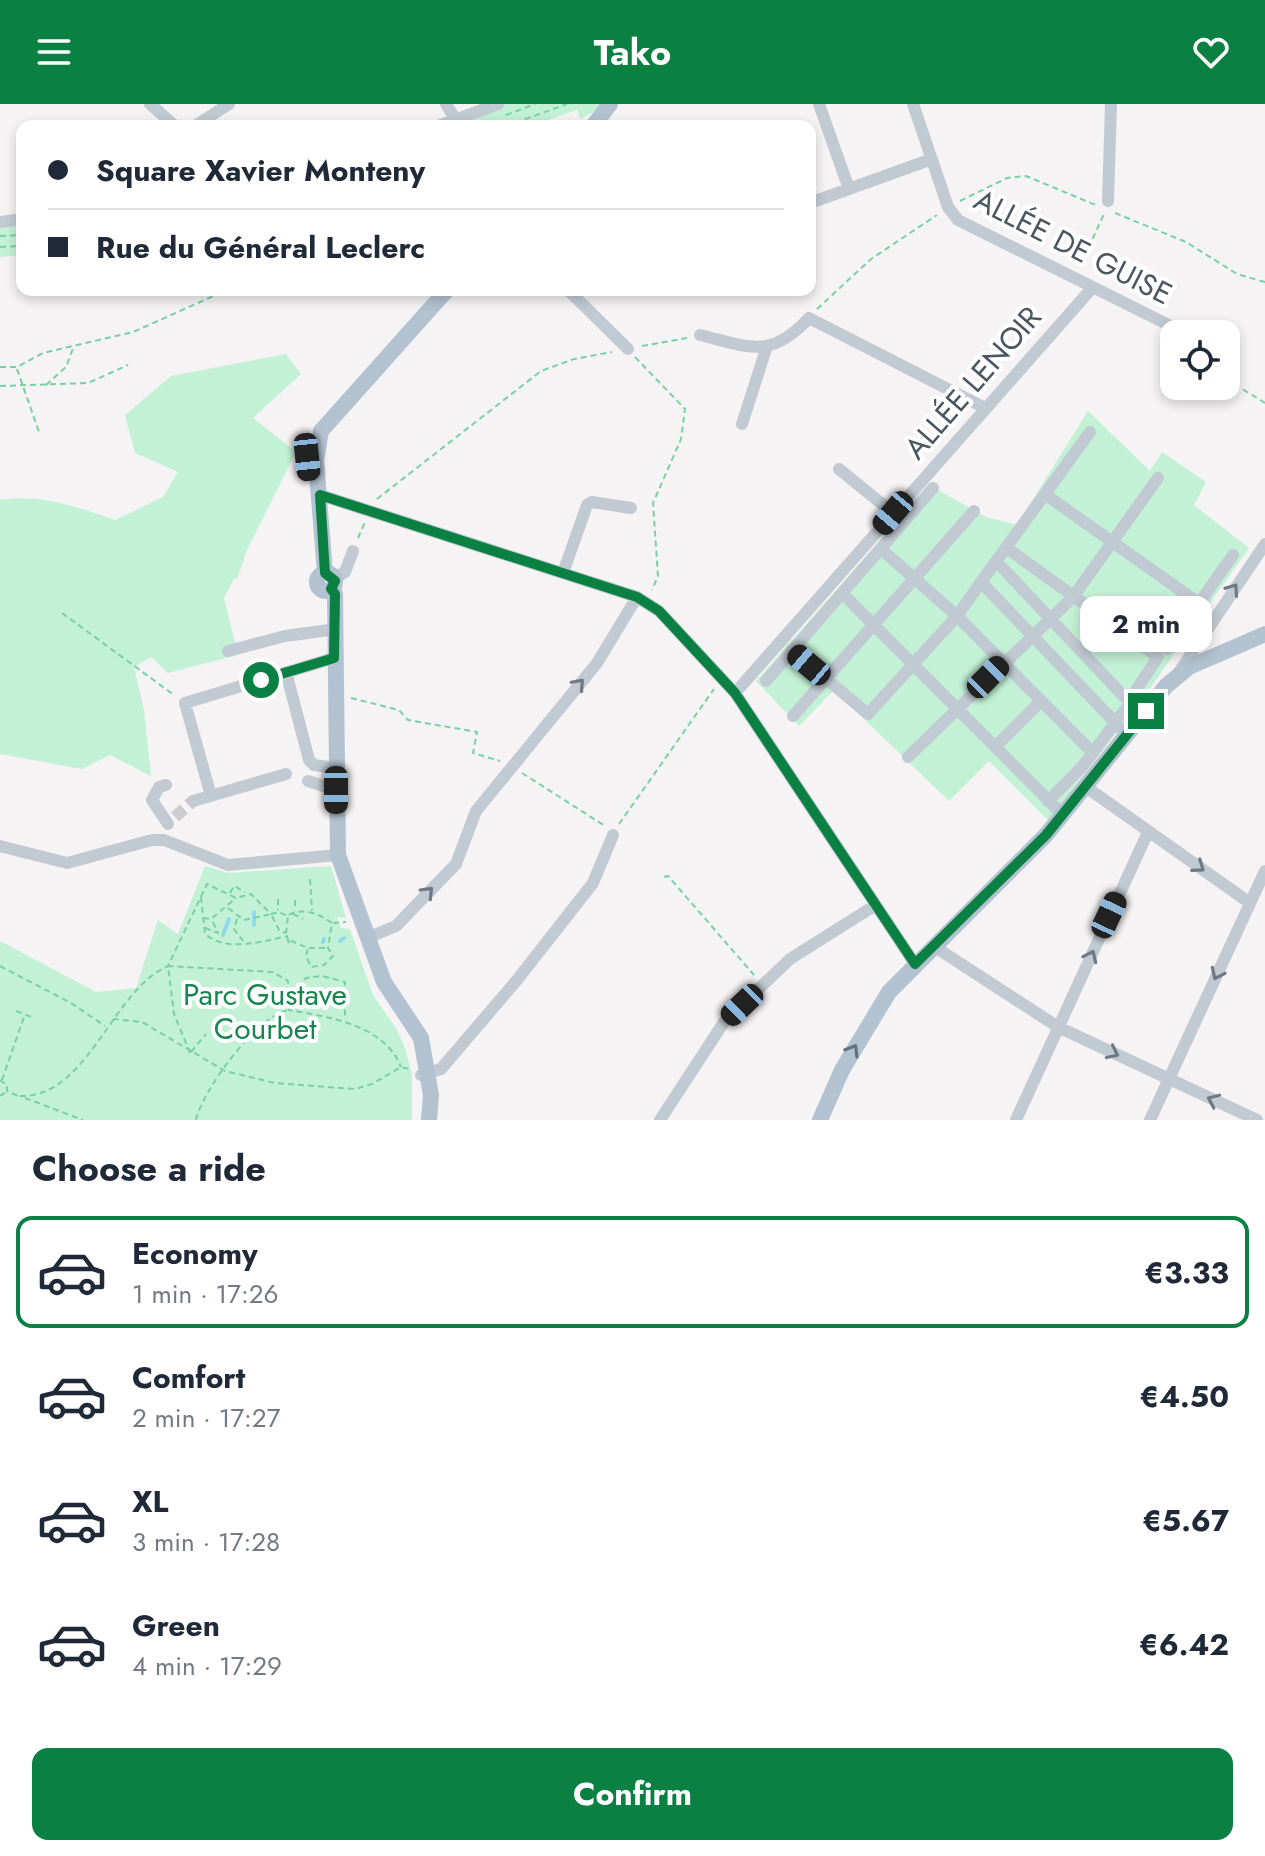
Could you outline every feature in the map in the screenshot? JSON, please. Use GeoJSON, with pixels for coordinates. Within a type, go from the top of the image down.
{"type":"FeatureCollection","features":[{"type":"Feature","properties":{"kind":"main road"},"geometry":{"type":"LineString","coordinates":[[598,120],[610,104]]}},
{"type":"Feature","properties":{"kind":"main road"},"geometry":{"type":"LineString","coordinates":[[429,1120],[425,1074],[408,1032],[378,988],[367,938],[338,855],[336,790],[328,767],[334,696],[327,660],[328,583],[321,540],[316,461],[321,431],[441,296]]}},
{"type":"Feature","properties":{"kind":"main road"},"geometry":{"type":"LineString","coordinates":[[321,540],[314,519],[307,457],[310,440],[328,410],[371,372]]}},
{"type":"Feature","properties":{"kind":"main road"},"geometry":{"type":"LineString","coordinates":[[327,660],[335,594],[328,583]]}},
{"type":"Feature","properties":{"kind":"main road"},"geometry":{"type":"LineString","coordinates":[[820,1120],[851,1054],[889,992],[1024,859],[1086,787],[1121,730],[1171,682],[1208,657],[1265,634]]}},
{"type":"Feature","properties":{"kind":"main road"},"geometry":{"type":"LineString","coordinates":[[420,1120],[425,1074]]}},
{"type":"Feature","properties":{"kind":"street"},"geometry":{"type":"LineString","coordinates":[[150,104],[168,120]]}},
{"type":"Feature","properties":{"kind":"street"},"geometry":{"type":"LineString","coordinates":[[204,120],[229,104]]}},
{"type":"Feature","properties":{"kind":"street"},"geometry":{"type":"LineString","coordinates":[[819,104],[849,189]]}},
{"type":"Feature","properties":{"kind":"street"},"geometry":{"type":"LineString","coordinates":[[913,104],[948,207]]}},
{"type":"Feature","properties":{"kind":"street"},"geometry":{"type":"LineString","coordinates":[[1108,201],[1111,104]]}},
{"type":"Feature","properties":{"kind":"street"},"geometry":{"type":"LineString","coordinates":[[467,120],[502,110]]}},
{"type":"Feature","properties":{"kind":"street"},"geometry":{"type":"LineString","coordinates":[[816,201],[932,159]]}},
{"type":"Feature","properties":{"kind":"street","name":"ALLÉE DE GUISE"},"geometry":{"type":"LineString","coordinates":[[948,207],[958,220],[1160,320]]}},
{"type":"Feature","properties":{"kind":"street","name":"ALLÉE LENOIR"},"geometry":{"type":"LineString","coordinates":[[735,693],[1093,287]]}},
{"type":"Feature","properties":{"kind":"street"},"geometry":{"type":"LineString","coordinates":[[574,296],[628,349]]}},
{"type":"Feature","properties":{"kind":"street"},"geometry":{"type":"LineString","coordinates":[[700,335],[744,346],[780,344],[809,318],[985,408]]}},
{"type":"Feature","properties":{"kind":"street"},"geometry":{"type":"LineString","coordinates":[[742,424],[767,346]]}},
{"type":"Feature","properties":{"kind":"street"},"geometry":{"type":"LineString","coordinates":[[792,650],[868,714],[957,616],[1090,432]]}},
{"type":"Feature","properties":{"kind":"street"},"geometry":{"type":"LineString","coordinates":[[839,469],[893,513]]}},
{"type":"Feature","properties":{"kind":"street"},"geometry":{"type":"LineString","coordinates":[[908,757],[1073,597],[1158,478]]}},
{"type":"Feature","properties":{"kind":"street"},"geometry":{"type":"LineString","coordinates":[[766,681],[933,488]]}},
{"type":"Feature","properties":{"kind":"street"},"geometry":{"type":"LineString","coordinates":[[320,495],[642,600],[735,693],[915,964]]}},
{"type":"Feature","properties":{"kind":"street"},"geometry":{"type":"LineString","coordinates":[[1046,495],[1200,604]]}},
{"type":"Feature","properties":{"kind":"street"},"geometry":{"type":"LineString","coordinates":[[563,573],[587,505],[592,502],[631,508]]}},
{"type":"Feature","properties":{"kind":"street"},"geometry":{"type":"LineString","coordinates":[[793,716],[974,511]]}},
{"type":"Feature","properties":{"kind":"street"},"geometry":{"type":"LineString","coordinates":[[1171,682],[1187,654],[1265,544]]}},
{"type":"Feature","properties":{"kind":"street"},"geometry":{"type":"LineString","coordinates":[[881,549],[957,616],[1093,753]]}},
{"type":"Feature","properties":{"kind":"street"},"geometry":{"type":"LineString","coordinates":[[1008,549],[1158,657],[1129,701],[1121,730],[1093,753],[1048,801]]}},
{"type":"Feature","properties":{"kind":"street"},"geometry":{"type":"LineString","coordinates":[[328,583],[345,572],[353,551]]}},
{"type":"Feature","properties":{"kind":"street"},"geometry":{"type":"LineString","coordinates":[[1167,649],[1233,555]]}},
{"type":"Feature","properties":{"kind":"street"},"geometry":{"type":"LineString","coordinates":[[997,562],[1129,701]]}},
{"type":"Feature","properties":{"kind":"street"},"geometry":{"type":"LineString","coordinates":[[981,582],[1121,730]]}},
{"type":"Feature","properties":{"kind":"street"},"geometry":{"type":"LineString","coordinates":[[842,593],[1062,814]]}},
{"type":"Feature","properties":{"kind":"street"},"geometry":{"type":"LineString","coordinates":[[367,938],[396,926],[456,864],[476,811],[597,663],[642,600]]}},
{"type":"Feature","properties":{"kind":"street"},"geometry":{"type":"LineString","coordinates":[[228,651],[285,636],[329,630]]}},
{"type":"Feature","properties":{"kind":"street"},"geometry":{"type":"LineString","coordinates":[[211,796],[185,703],[327,660]]}},
{"type":"Feature","properties":{"kind":"street"},"geometry":{"type":"LineString","coordinates":[[286,672],[309,760],[328,767]]}},
{"type":"Feature","properties":{"kind":"street"},"geometry":{"type":"LineString","coordinates":[[995,747],[1041,701]]}},
{"type":"Feature","properties":{"kind":"street"},"geometry":{"type":"LineString","coordinates":[[193,801],[286,774]]}},
{"type":"Feature","properties":{"kind":"street"},"geometry":{"type":"LineString","coordinates":[[308,781],[336,790]]}},
{"type":"Feature","properties":{"kind":"street"},"geometry":{"type":"LineString","coordinates":[[166,785],[159,787],[152,800],[171,820],[174,845]]}},
{"type":"Feature","properties":{"kind":"street"},"geometry":{"type":"LineString","coordinates":[[1086,787],[1250,903]]}},
{"type":"Feature","properties":{"kind":"street"},"geometry":{"type":"LineString","coordinates":[[1016,1120],[1148,832]]}},
{"type":"Feature","properties":{"kind":"street"},"geometry":{"type":"LineString","coordinates":[[425,1074],[441,1069],[593,883],[614,834]]}},
{"type":"Feature","properties":{"kind":"street"},"geometry":{"type":"LineString","coordinates":[[0,846],[67,863],[152,840],[228,865],[338,855]]}},
{"type":"Feature","properties":{"kind":"street"},"geometry":{"type":"LineString","coordinates":[[1150,1120],[1265,871]]}},
{"type":"Feature","properties":{"kind":"street"},"geometry":{"type":"LineString","coordinates":[[660,1120],[724,1022],[790,959],[874,906]]}},
{"type":"Feature","properties":{"kind":"street"},"geometry":{"type":"LineString","coordinates":[[935,947],[1058,1027],[1257,1120]]}},
{"type":"Feature","properties":{"kind":"path"},"geometry":{"type":"LineString","coordinates":[[502,110],[535,104]]}},
{"type":"Feature","properties":{"kind":"path"},"geometry":{"type":"LineString","coordinates":[[523,120],[567,104]]}},
{"type":"Feature","properties":{"kind":"path"},"geometry":{"type":"LineString","coordinates":[[809,318],[871,259],[948,207],[1007,178],[1026,176],[1186,242],[1237,274],[1265,282]]}},
{"type":"Feature","properties":{"kind":"path"},"geometry":{"type":"LineString","coordinates":[[1074,278],[1103,216]]}},
{"type":"Feature","properties":{"kind":"path"},"geometry":{"type":"LineString","coordinates":[[0,367],[17,367],[43,353],[133,332],[214,296]]}},
{"type":"Feature","properties":{"kind":"path"},"geometry":{"type":"LineString","coordinates":[[353,551],[375,501],[541,371],[574,359],[700,335]]}},
{"type":"Feature","properties":{"kind":"path"},"geometry":{"type":"LineString","coordinates":[[46,385],[66,367],[75,345]]}},
{"type":"Feature","properties":{"kind":"path"},"geometry":{"type":"LineString","coordinates":[[628,349],[685,409],[681,439],[653,503],[658,576],[642,600]]}},
{"type":"Feature","properties":{"kind":"path"},"geometry":{"type":"LineString","coordinates":[[0,386],[88,383],[128,365]]}},
{"type":"Feature","properties":{"kind":"path"},"geometry":{"type":"LineString","coordinates":[[17,367],[20,386],[32,406],[39,432]]}},
{"type":"Feature","properties":{"kind":"path"},"geometry":{"type":"LineString","coordinates":[[1240,388],[1265,403]]}},
{"type":"Feature","properties":{"kind":"path"},"geometry":{"type":"LineString","coordinates":[[62,613],[185,703]]}},
{"type":"Feature","properties":{"kind":"path"},"geometry":{"type":"LineString","coordinates":[[334,696],[399,710],[408,720],[477,732],[473,753],[511,765],[614,834],[653,772],[722,680]]}},
{"type":"Feature","properties":{"kind":"path"},"geometry":{"type":"LineString","coordinates":[[664,877],[668,876],[763,985]]}},
{"type":"Feature","properties":{"kind":"path"},"geometry":{"type":"LineString","coordinates":[[310,879],[312,912]]}},
{"type":"Feature","properties":{"kind":"path"},"geometry":{"type":"LineString","coordinates":[[190,1053],[174,1014],[168,966],[201,892],[211,884],[236,898]]}},
{"type":"Feature","properties":{"kind":"path"},"geometry":{"type":"LineString","coordinates":[[230,894],[234,886],[246,893],[271,914],[279,930],[288,937],[308,948],[328,948]]}},
{"type":"Feature","properties":{"kind":"path"},"geometry":{"type":"LineString","coordinates":[[201,892],[204,928],[212,941],[270,943],[288,937]]}},
{"type":"Feature","properties":{"kind":"path"},"geometry":{"type":"LineString","coordinates":[[202,918],[211,919],[229,909],[236,898],[246,893]]}},
{"type":"Feature","properties":{"kind":"path"},"geometry":{"type":"LineString","coordinates":[[278,899],[278,912]]}},
{"type":"Feature","properties":{"kind":"path"},"geometry":{"type":"LineString","coordinates":[[290,947],[288,937],[295,900]]}},
{"type":"Feature","properties":{"kind":"path"},"geometry":{"type":"LineString","coordinates":[[229,909],[238,918],[252,920],[278,912],[312,912],[332,923],[328,948],[333,956],[324,965],[311,967]]}},
{"type":"Feature","properties":{"kind":"path"},"geometry":{"type":"LineString","coordinates":[[292,913],[303,919]]}},
{"type":"Feature","properties":{"kind":"path"},"geometry":{"type":"LineString","coordinates":[[238,918],[233,925],[243,943]]}},
{"type":"Feature","properties":{"kind":"path"},"geometry":{"type":"LineString","coordinates":[[204,928],[218,933],[211,919]]}},
{"type":"Feature","properties":{"kind":"path"},"geometry":{"type":"LineString","coordinates":[[252,920],[252,925]]}},
{"type":"Feature","properties":{"kind":"path"},"geometry":{"type":"LineString","coordinates":[[262,938],[270,943]]}},
{"type":"Feature","properties":{"kind":"path"},"geometry":{"type":"LineString","coordinates":[[308,948],[306,956],[311,977]]}},
{"type":"Feature","properties":{"kind":"path"},"geometry":{"type":"LineString","coordinates":[[324,965],[326,977]]}},
{"type":"Feature","properties":{"kind":"path"},"geometry":{"type":"LineString","coordinates":[[0,966],[71,1003],[106,1026]]}},
{"type":"Feature","properties":{"kind":"path"},"geometry":{"type":"LineString","coordinates":[[20,1096],[39,1093],[73,1071],[91,1052],[106,1026],[157,971],[168,966],[273,972],[288,981]]}},
{"type":"Feature","properties":{"kind":"path"},"geometry":{"type":"LineString","coordinates":[[289,974],[289,1010]]}},
{"type":"Feature","properties":{"kind":"path"},"geometry":{"type":"LineString","coordinates":[[289,995],[311,977],[326,977],[348,985],[345,1020]]}},
{"type":"Feature","properties":{"kind":"path"},"geometry":{"type":"LineString","coordinates":[[196,1120],[200,1103],[251,1035],[276,1011],[289,1010],[345,1020],[386,1045],[401,1067],[425,1074]]}},
{"type":"Feature","properties":{"kind":"path"},"geometry":{"type":"LineString","coordinates":[[16,1011],[34,1018]]}},
{"type":"Feature","properties":{"kind":"path"},"geometry":{"type":"LineString","coordinates":[[25,1014],[1,1080],[7,1091],[83,1120]]}},
{"type":"Feature","properties":{"kind":"path"},"geometry":{"type":"LineString","coordinates":[[113,1019],[129,1018],[142,1022],[225,1071],[275,1083],[355,1089],[372,1084],[401,1067]]}},
{"type":"Feature","properties":{"kind":"path"},"geometry":{"type":"LineString","coordinates":[[190,1053],[206,1034]]}},
{"type":"Feature","properties":{"kind":"path"},"geometry":{"type":"LineString","coordinates":[[0,1096],[7,1091]]}},
{"type":"Feature","properties":{"kind":"green space"},"geometry":{"type":"Polygon","coordinates":[[[498,104],[608,104],[580,119],[577,110],[548,120],[454,120],[498,104]]]}},
{"type":"Feature","properties":{"kind":"green space"},"geometry":{"type":"Polygon","coordinates":[[[16,220],[16,256],[0,257],[0,222],[16,220]]]}},
{"type":"Feature","properties":{"kind":"green space"},"geometry":{"type":"Polygon","coordinates":[[[286,354],[301,374],[253,418],[296,452],[247,550],[237,579],[234,578],[224,598],[238,655],[168,673],[151,657],[134,667],[144,710],[151,776],[110,755],[82,769],[0,754],[0,500],[44,500],[115,520],[163,497],[178,472],[135,453],[125,415],[171,376],[286,354]]]}},
{"type":"Feature","properties":{"kind":"green space"},"geometry":{"type":"Polygon","coordinates":[[[1088,411],[1150,471],[1162,452],[1206,482],[1194,505],[1249,548],[1139,704],[1048,820],[989,761],[949,801],[834,690],[799,726],[756,681],[929,485],[986,517],[1017,525],[1088,411]]]}},
{"type":"Feature","properties":{"kind":"green space","name":"Parc Gustave Courbet"},"geometry":{"type":"Polygon","coordinates":[[[205,866],[228,873],[331,866],[346,918],[337,917],[341,928],[350,929],[373,995],[396,1028],[405,1048],[412,1074],[412,1120],[0,1120],[0,941],[96,992],[136,988],[158,920],[178,934],[205,866]]]}},
{"type":"Feature","properties":{"kind":"waterway"},"geometry":{"type":"LineString","coordinates":[[254,912],[254,925]]}},
{"type":"Feature","properties":{"kind":"waterway"},"geometry":{"type":"LineString","coordinates":[[223,935],[229,919]]}},
{"type":"Feature","properties":{"kind":"waterway"},"geometry":{"type":"LineString","coordinates":[[340,941],[344,938]]}},
{"type":"Feature","properties":{"kind":"tunnel"},"geometry":{"type":"LineString","coordinates":[[175,817],[193,801]]}},
{"type":"Feature","properties":{"kind":"route"},"geometry":{"type":"LineString","coordinates":[[261,680],[334,658],[335,594],[331,589],[335,578],[325,573],[320,495],[637,597],[659,611],[735,693],[915,964],[1046,835],[1146,711]]}}]}
